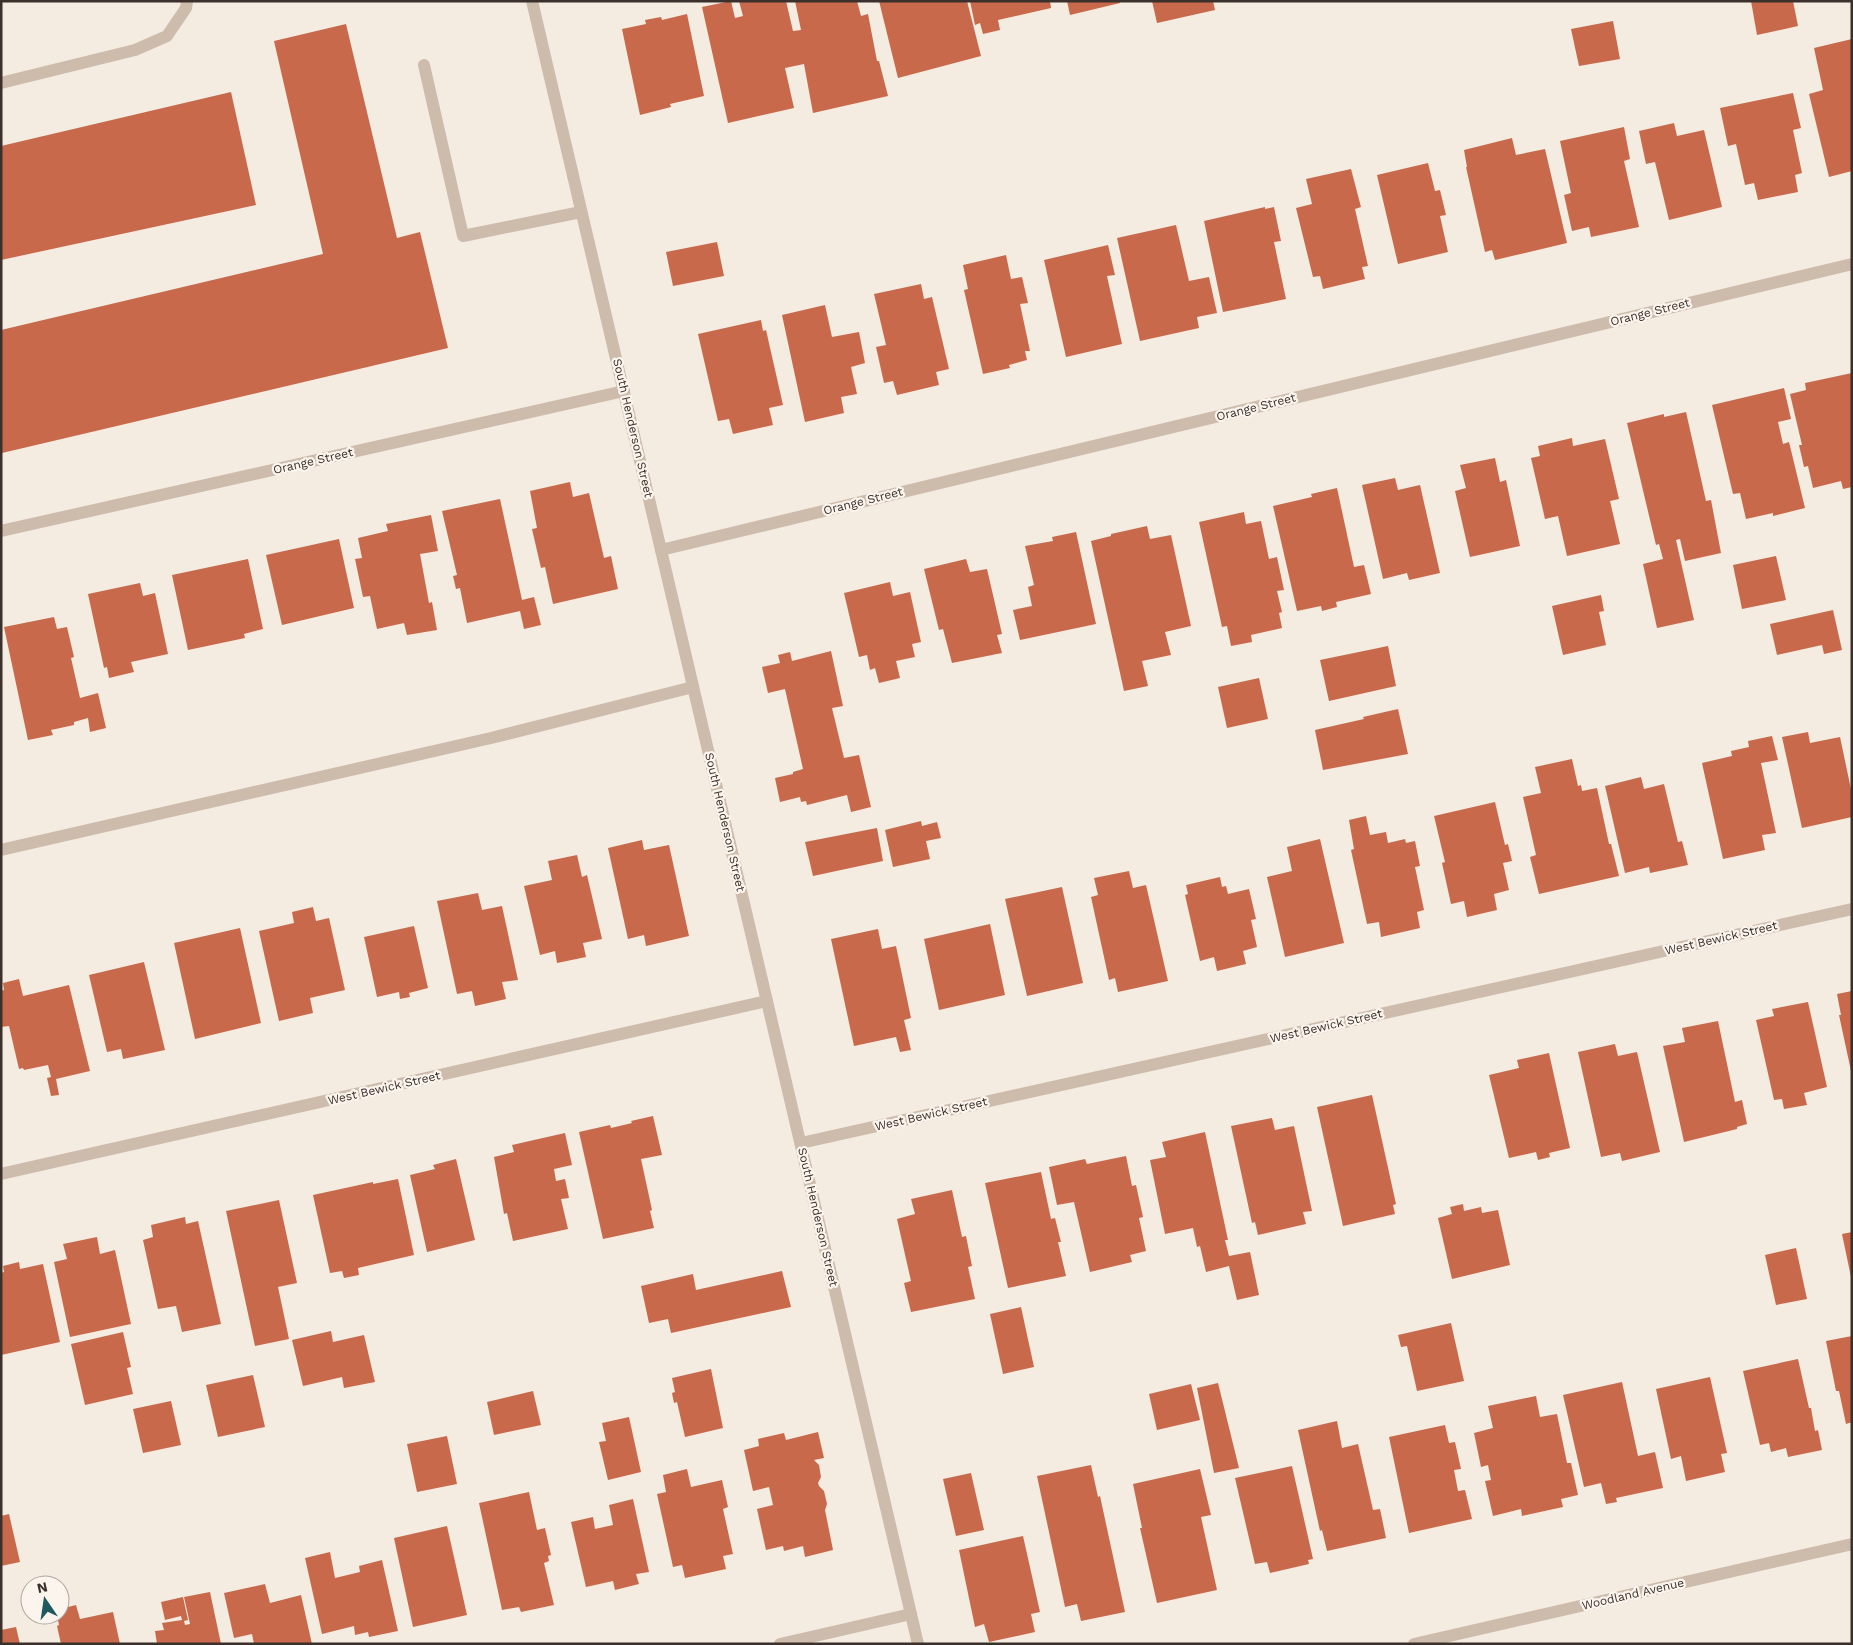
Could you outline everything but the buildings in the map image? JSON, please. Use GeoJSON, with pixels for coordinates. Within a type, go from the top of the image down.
{"type":"FeatureCollection","features":[{"type":"Feature","properties":{"kind":"street"},"geometry":{"type":"LineString","coordinates":[[1,83],[135,50],[159,40],[167,36],[186,8],[186,1]]}},
{"type":"Feature","properties":{"kind":"street","name":"South Henderson Street"},"geometry":{"type":"LineString","coordinates":[[532,1],[918,1644]]}},
{"type":"Feature","properties":{"kind":"street"},"geometry":{"type":"LineString","coordinates":[[424,65],[463,236],[582,212]]}},
{"type":"Feature","properties":{"kind":"street","name":"Orange Street"},"geometry":{"type":"LineString","coordinates":[[661,550],[1852,264]]}},
{"type":"Feature","properties":{"kind":"street","name":"Orange Street"},"geometry":{"type":"LineString","coordinates":[[1,530],[624,390]]}},
{"type":"Feature","properties":{"kind":"street"},"geometry":{"type":"LineString","coordinates":[[1,850],[491,738],[693,687]]}},
{"type":"Feature","properties":{"kind":"street","name":"West Bewick Street"},"geometry":{"type":"LineString","coordinates":[[801,1144],[1852,910]]}},
{"type":"Feature","properties":{"kind":"street","name":"West Bewick Street"},"geometry":{"type":"LineString","coordinates":[[1,1174],[767,1002]]}},
{"type":"Feature","properties":{"kind":"street","name":"Woodland Avenue"},"geometry":{"type":"LineString","coordinates":[[1414,1644],[1852,1544]]}},
{"type":"Feature","properties":{"kind":"street"},"geometry":{"type":"LineString","coordinates":[[780,1644],[911,1614]]}}]}
